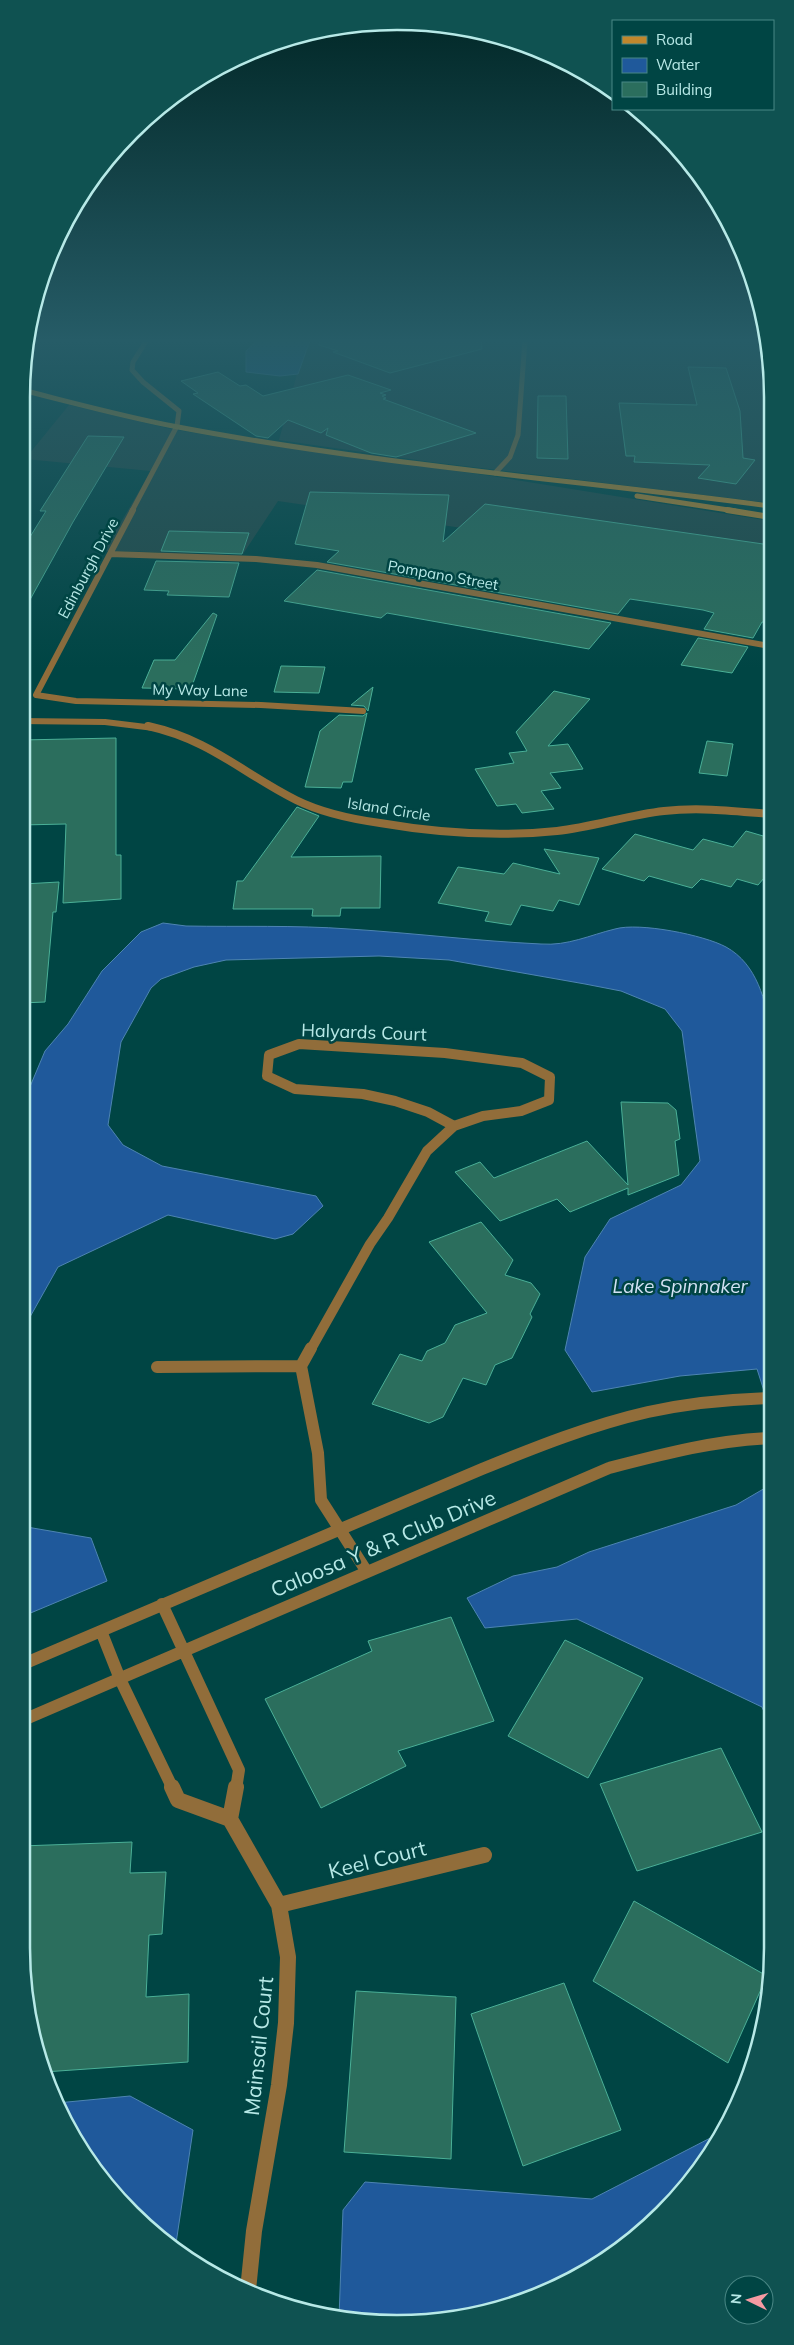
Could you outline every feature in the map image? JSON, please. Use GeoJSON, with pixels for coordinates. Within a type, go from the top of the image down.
{"type":"FeatureCollection","features":[{"type":"Feature","properties":{"kind":"main road"},"geometry":{"type":"LineString","coordinates":[[324,449],[495,473],[764,505]]}},
{"type":"Feature","properties":{"kind":"main road"},"geometry":{"type":"LineString","coordinates":[[495,473],[764,516]]}},
{"type":"Feature","properties":{"kind":"street","name":"Edinburgh Drive"},"geometry":{"type":"LineString","coordinates":[[36,695],[165,449]]}},
{"type":"Feature","properties":{"kind":"street"},"geometry":{"type":"LineString","coordinates":[[495,473],[510,456],[513,449]]}},
{"type":"Feature","properties":{"kind":"street","name":"Pompano Street"},"geometry":{"type":"LineString","coordinates":[[110,554],[256,559],[317,565],[764,645]]}},
{"type":"Feature","properties":{"kind":"street","name":"My Way Lane"},"geometry":{"type":"LineString","coordinates":[[36,695],[85,701],[261,705],[363,711]]}},
{"type":"Feature","properties":{"kind":"street","name":"Island Circle"},"geometry":{"type":"LineString","coordinates":[[30,721],[115,724],[167,731],[204,745],[285,795],[305,804],[355,819],[412,828],[472,834],[526,833],[578,828],[652,813],[678,810],[764,814]]}},
{"type":"Feature","properties":{"kind":"street","name":"Halyards Court"},"geometry":{"type":"LineString","coordinates":[[301,1366],[370,1244],[388,1218],[427,1151],[454,1126],[483,1116],[521,1111],[549,1100],[550,1077],[522,1063],[404,1050],[299,1044],[269,1055],[267,1076],[295,1089],[363,1094],[395,1101],[428,1112],[454,1126]]}},
{"type":"Feature","properties":{"kind":"street"},"geometry":{"type":"LineString","coordinates":[[157,1367],[301,1366],[318,1453],[321,1500],[367,1572]]}},
{"type":"Feature","properties":{"kind":"street","name":"Caloosa Y & R Club Drive"},"geometry":{"type":"LineString","coordinates":[[30,1660],[551,1443],[628,1417],[711,1401],[764,1398]]}},
{"type":"Feature","properties":{"kind":"street","name":"Caloosa Y & R Club Drive"},"geometry":{"type":"LineString","coordinates":[[30,1716],[609,1468],[695,1446],[764,1438]]}},
{"type":"Feature","properties":{"kind":"street"},"geometry":{"type":"LineString","coordinates":[[101,1631],[120,1679],[178,1800],[230,1819],[240,1770],[162,1604]]}},
{"type":"Feature","properties":{"kind":"street","name":"Mainsail Court"},"geometry":{"type":"LineString","coordinates":[[230,1819],[279,1905],[288,1956],[286,2022],[279,2085],[254,2231],[249,2283]]}},
{"type":"Feature","properties":{"kind":"street","name":"Keel Court"},"geometry":{"type":"LineString","coordinates":[[279,1905],[484,1856]]}},
{"type":"Feature","properties":{"kind":"shaded area"},"geometry":{"type":"Polygon","coordinates":[[[33,449],[304,449],[491,476],[764,520],[764,572],[278,501],[243,554],[104,551],[151,471],[30,459],[30,453],[33,449]]]}},
{"type":"Feature","properties":{"kind":"shaded area"},"geometry":{"type":"Polygon","coordinates":[[[344,449],[764,449],[764,502],[431,462],[344,449]]]}},
{"type":"Feature","properties":{"kind":"water","name":"Lake Spinnaker"},"geometry":{"type":"Polygon","coordinates":[[[163,923],[186,926],[329,928],[551,944],[570,942],[615,929],[639,927],[655,928],[703,938],[716,942],[737,954],[753,973],[764,1000],[764,1391],[757,1369],[680,1376],[592,1392],[565,1350],[585,1257],[610,1219],[681,1185],[700,1161],[682,1031],[665,1009],[621,991],[449,960],[379,956],[226,960],[194,967],[161,979],[151,988],[121,1042],[108,1125],[123,1145],[162,1166],[316,1196],[323,1206],[293,1234],[275,1239],[168,1215],[58,1267],[30,1317],[30,1087],[45,1051],[68,1024],[102,971],[141,932],[163,923]]]}},
{"type":"Feature","properties":{"kind":"water"},"geometry":{"type":"Polygon","coordinates":[[[764,1489],[764,1712],[762,1707],[577,1619],[485,1628],[467,1598],[513,1576],[557,1567],[589,1552],[736,1505],[764,1489]]]}},
{"type":"Feature","properties":{"kind":"water"},"geometry":{"type":"Polygon","coordinates":[[[30,1528],[91,1538],[107,1581],[30,1613],[30,1528]]]}},
{"type":"Feature","properties":{"kind":"water"},"geometry":{"type":"Polygon","coordinates":[[[130,2096],[193,2130],[176,2241],[137,2208],[121,2190],[79,2132],[64,2102],[130,2096]]]}},
{"type":"Feature","properties":{"kind":"water"},"geometry":{"type":"Polygon","coordinates":[[[712,2137],[688,2171],[657,2208],[601,2253],[559,2277],[515,2296],[445,2312],[397,2315],[339,2310],[343,2210],[365,2182],[592,2199],[712,2137]]]}},
{"type":"Feature","properties":{"kind":"building"},"geometry":{"type":"Polygon","coordinates":[[[79,449],[117,449],[73,522],[30,600],[30,537],[46,511],[40,511],[79,449]]]}},
{"type":"Feature","properties":{"kind":"building"},"geometry":{"type":"Polygon","coordinates":[[[362,449],[421,449],[396,457],[371,453],[362,449]]]}},
{"type":"Feature","properties":{"kind":"building"},"geometry":{"type":"Polygon","coordinates":[[[537,449],[568,449],[568,459],[537,458],[537,449]]]}},
{"type":"Feature","properties":{"kind":"building"},"geometry":{"type":"Polygon","coordinates":[[[625,449],[742,449],[743,458],[755,460],[736,484],[698,478],[710,465],[634,462],[635,456],[626,456],[625,449]]]}},
{"type":"Feature","properties":{"kind":"building"},"geometry":{"type":"Polygon","coordinates":[[[310,492],[449,495],[443,542],[485,504],[764,544],[764,622],[762,622],[753,638],[704,629],[714,613],[703,610],[630,599],[618,614],[327,562],[339,551],[295,544],[310,492]]]}},
{"type":"Feature","properties":{"kind":"building"},"geometry":{"type":"Polygon","coordinates":[[[169,531],[249,533],[242,554],[161,551],[169,531]]]}},
{"type":"Feature","properties":{"kind":"building"},"geometry":{"type":"Polygon","coordinates":[[[156,561],[239,563],[229,597],[167,595],[169,591],[144,590],[156,561]]]}},
{"type":"Feature","properties":{"kind":"building"},"geometry":{"type":"Polygon","coordinates":[[[317,570],[611,623],[589,649],[387,613],[381,618],[284,601],[317,570]]]}},
{"type":"Feature","properties":{"kind":"building"},"geometry":{"type":"Polygon","coordinates":[[[213,613],[217,615],[191,689],[142,688],[154,660],[175,660],[213,613]]]}},
{"type":"Feature","properties":{"kind":"building"},"geometry":{"type":"Polygon","coordinates":[[[698,638],[748,647],[732,673],[681,665],[698,638]]]}},
{"type":"Feature","properties":{"kind":"building"},"geometry":{"type":"Polygon","coordinates":[[[281,666],[325,667],[319,693],[274,692],[281,666]]]}},
{"type":"Feature","properties":{"kind":"building"},"geometry":{"type":"Polygon","coordinates":[[[373,687],[368,711],[364,706],[351,705],[373,687]]]}},
{"type":"Feature","properties":{"kind":"building"},"geometry":{"type":"Polygon","coordinates":[[[554,691],[590,699],[548,746],[568,744],[583,769],[550,773],[561,788],[541,791],[554,809],[522,813],[516,804],[497,806],[475,769],[514,763],[509,753],[527,751],[516,732],[554,691]]]}},
{"type":"Feature","properties":{"kind":"building"},"geometry":{"type":"Polygon","coordinates":[[[367,713],[352,782],[343,782],[341,788],[305,787],[320,731],[339,715],[363,716],[367,713]]]}},
{"type":"Feature","properties":{"kind":"building"},"geometry":{"type":"Polygon","coordinates":[[[116,738],[116,855],[121,855],[121,899],[63,903],[66,824],[30,825],[30,740],[116,738]]]}},
{"type":"Feature","properties":{"kind":"building"},"geometry":{"type":"Polygon","coordinates":[[[707,741],[733,744],[727,776],[699,773],[707,741]]]}},
{"type":"Feature","properties":{"kind":"building"},"geometry":{"type":"Polygon","coordinates":[[[297,807],[319,816],[291,857],[381,856],[380,908],[341,908],[340,916],[312,916],[313,909],[233,909],[237,881],[243,881],[297,807]]]}},
{"type":"Feature","properties":{"kind":"building"},"geometry":{"type":"Polygon","coordinates":[[[746,831],[764,836],[764,878],[758,885],[737,879],[731,887],[701,879],[692,888],[649,876],[644,881],[602,869],[635,834],[693,850],[703,839],[733,847],[746,831]]]}},
{"type":"Feature","properties":{"kind":"building"},"geometry":{"type":"Polygon","coordinates":[[[544,849],[599,858],[579,905],[559,900],[553,911],[521,905],[511,925],[485,921],[489,912],[438,903],[458,867],[504,874],[513,863],[560,874],[544,849]]]}},
{"type":"Feature","properties":{"kind":"building"},"geometry":{"type":"Polygon","coordinates":[[[59,882],[56,912],[53,912],[45,1002],[30,1003],[30,884],[59,882]]]}},
{"type":"Feature","properties":{"kind":"building"},"geometry":{"type":"Polygon","coordinates":[[[621,1102],[668,1103],[676,1110],[680,1139],[675,1141],[679,1175],[628,1195],[628,1188],[570,1212],[557,1199],[500,1221],[455,1172],[480,1162],[494,1178],[587,1141],[628,1185],[621,1102]]]}},
{"type":"Feature","properties":{"kind":"building"},"geometry":{"type":"Polygon","coordinates":[[[481,1222],[513,1260],[505,1275],[531,1283],[540,1294],[530,1314],[532,1317],[512,1358],[495,1365],[486,1385],[463,1378],[443,1417],[429,1423],[372,1404],[400,1354],[422,1361],[427,1351],[445,1343],[455,1325],[487,1313],[429,1242],[481,1222]]]}},
{"type":"Feature","properties":{"kind":"building"},"geometry":{"type":"Polygon","coordinates":[[[451,1617],[494,1721],[398,1751],[406,1766],[321,1808],[265,1699],[372,1651],[368,1641],[451,1617]]]}},
{"type":"Feature","properties":{"kind":"building"},"geometry":{"type":"Polygon","coordinates":[[[565,1640],[643,1678],[588,1778],[508,1736],[565,1640]]]}},
{"type":"Feature","properties":{"kind":"building"},"geometry":{"type":"Polygon","coordinates":[[[721,1748],[762,1832],[637,1871],[600,1784],[721,1748]]]}},
{"type":"Feature","properties":{"kind":"building"},"geometry":{"type":"Polygon","coordinates":[[[132,1842],[130,1873],[166,1872],[162,1934],[149,1935],[146,1997],[189,1994],[188,2062],[51,2071],[37,2020],[33,1996],[30,1948],[30,1846],[132,1842]]]}},
{"type":"Feature","properties":{"kind":"building"},"geometry":{"type":"Polygon","coordinates":[[[634,1901],[763,1974],[762,1988],[728,2063],[593,1981],[634,1901]]]}},
{"type":"Feature","properties":{"kind":"building"},"geometry":{"type":"Polygon","coordinates":[[[564,1983],[621,2130],[523,2166],[471,2014],[564,1983]]]}},
{"type":"Feature","properties":{"kind":"building"},"geometry":{"type":"Polygon","coordinates":[[[356,1991],[456,1997],[451,2159],[344,2152],[356,1991]]]}}]}
